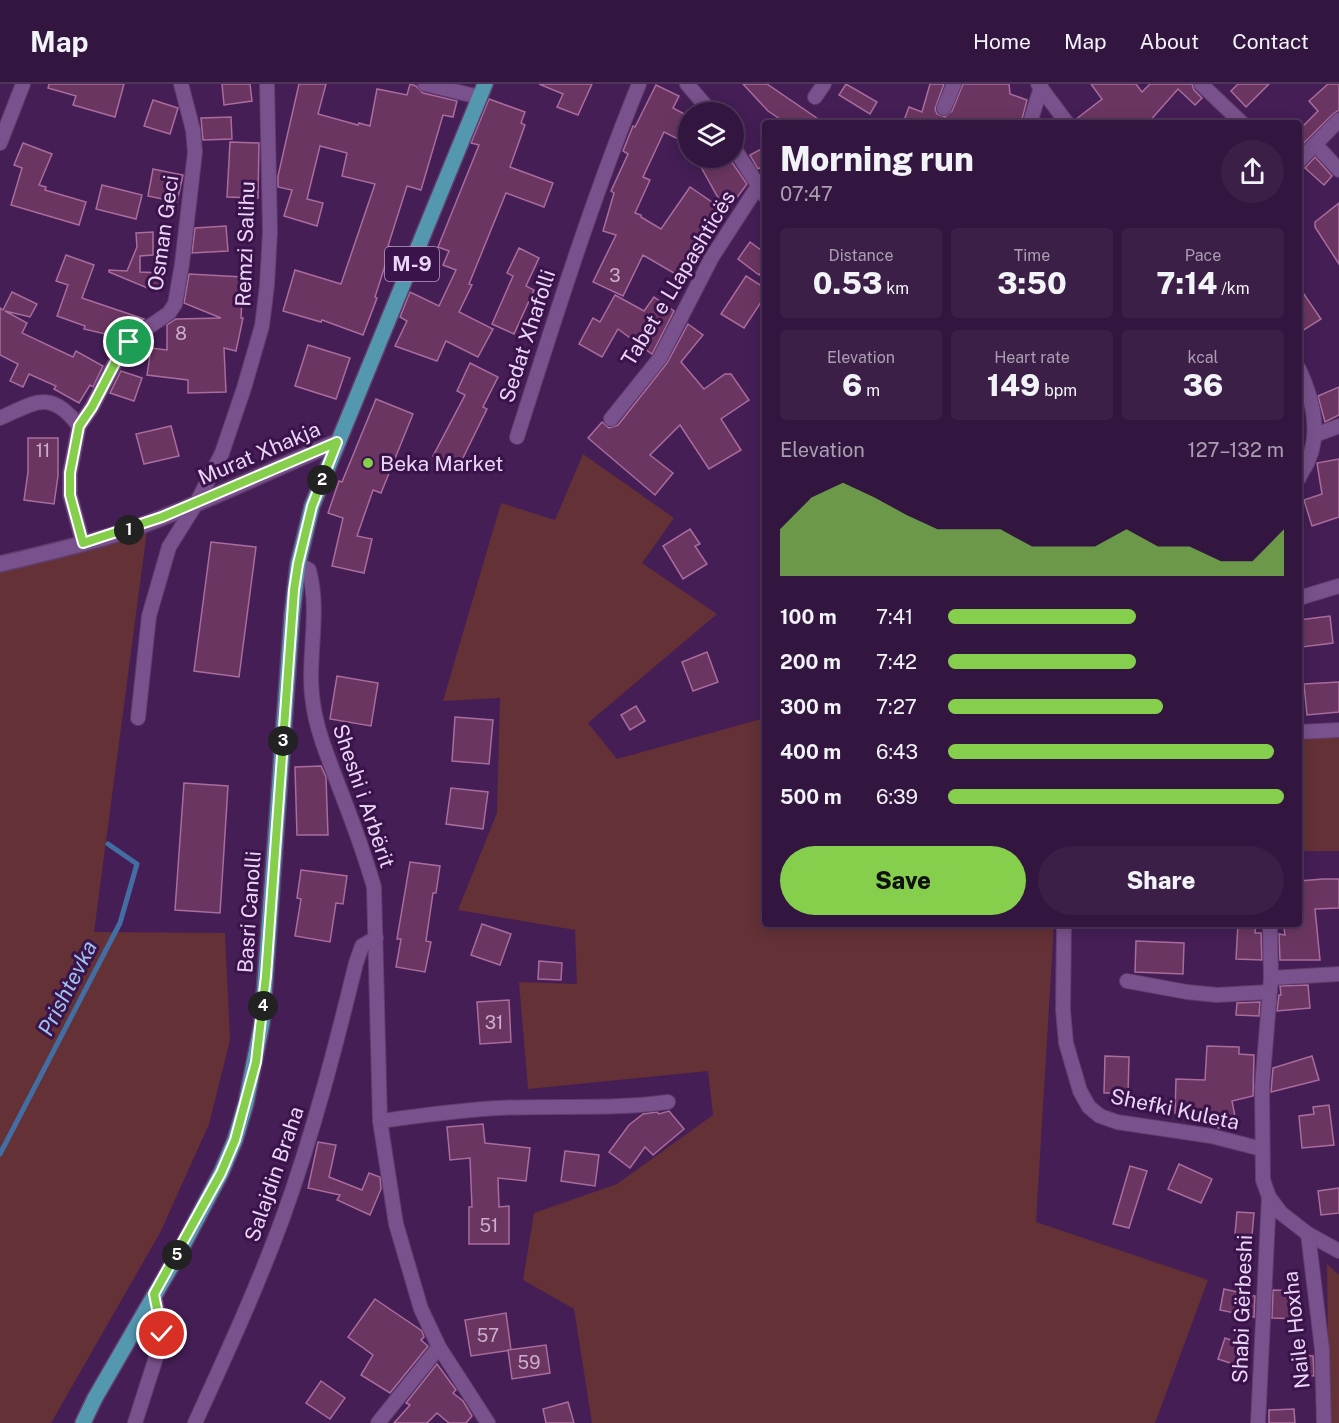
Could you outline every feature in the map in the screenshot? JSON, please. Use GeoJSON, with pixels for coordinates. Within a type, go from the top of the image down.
{"type":"FeatureCollection","features":[{"type":"Feature","properties":{"kind":"main road","name":"M-9"},"geometry":{"type":"LineString","coordinates":[[337,442],[482,91]]}},
{"type":"Feature","properties":{"kind":"main road","name":"Basri Canolli"},"geometry":{"type":"LineString","coordinates":[[83,1423],[197,1219],[226,1162],[241,1121],[256,1062],[265,988],[291,615],[298,564],[312,506],[337,442]]}},
{"type":"Feature","properties":{"kind":"street"},"geometry":{"type":"LineString","coordinates":[[0,143],[23,84]]}},
{"type":"Feature","properties":{"kind":"street","name":"Osman Geci"},"geometry":{"type":"LineString","coordinates":[[79,426],[129,342],[169,313],[175,304],[195,152],[194,130],[181,84]]}},
{"type":"Feature","properties":{"kind":"street","name":"Remzi Salihu"},"geometry":{"type":"LineString","coordinates":[[197,502],[222,453],[262,326],[270,232],[267,84]]}},
{"type":"Feature","properties":{"kind":"street"},"geometry":{"type":"LineString","coordinates":[[426,84],[482,91]]}},
{"type":"Feature","properties":{"kind":"street","name":"Sedat Xhafolli"},"geometry":{"type":"LineString","coordinates":[[517,437],[578,249],[612,151],[639,84]]}},
{"type":"Feature","properties":{"kind":"street"},"geometry":{"type":"LineString","coordinates":[[687,84],[702,102]]}},
{"type":"Feature","properties":{"kind":"street"},"geometry":{"type":"LineString","coordinates":[[815,97],[824,84]]}},
{"type":"Feature","properties":{"kind":"street"},"geometry":{"type":"LineString","coordinates":[[944,108],[954,84]]}},
{"type":"Feature","properties":{"kind":"street"},"geometry":{"type":"LineString","coordinates":[[1201,84],[1239,120]]}},
{"type":"Feature","properties":{"kind":"street"},"geometry":{"type":"LineString","coordinates":[[1031,120],[1039,86]]}},
{"type":"Feature","properties":{"kind":"street"},"geometry":{"type":"LineString","coordinates":[[1039,86],[1065,120]]}},
{"type":"Feature","properties":{"kind":"street"},"geometry":{"type":"LineString","coordinates":[[1302,158],[1339,120]]}},
{"type":"Feature","properties":{"kind":"street"},"geometry":{"type":"LineString","coordinates":[[1315,144],[1339,170]]}},
{"type":"Feature","properties":{"kind":"street"},"geometry":{"type":"LineString","coordinates":[[744,163],[762,191]]}},
{"type":"Feature","properties":{"kind":"street","name":"Tabet e Llapashticës"},"geometry":{"type":"LineString","coordinates":[[611,419],[660,358],[712,257],[762,191]]}},
{"type":"Feature","properties":{"kind":"street"},"geometry":{"type":"LineString","coordinates":[[1302,375],[1311,403],[1315,435],[1308,461],[1302,472]]}},
{"type":"Feature","properties":{"kind":"street"},"geometry":{"type":"LineString","coordinates":[[0,418],[30,405],[42,402],[53,403],[62,407],[79,426],[70,473],[70,495],[83,543]]}},
{"type":"Feature","properties":{"kind":"street"},"geometry":{"type":"LineString","coordinates":[[1315,435],[1339,426]]}},
{"type":"Feature","properties":{"kind":"street","name":"Murat Xhakja"},"geometry":{"type":"LineString","coordinates":[[0,564],[136,527],[337,442]]}},
{"type":"Feature","properties":{"kind":"street","name":"Murat Xhakja"},"geometry":{"type":"LineString","coordinates":[[138,718],[149,616],[169,547],[197,502]]}},
{"type":"Feature","properties":{"kind":"street","name":"Sheshi i Arbërit"},"geometry":{"type":"LineString","coordinates":[[298,564],[309,570],[315,602],[312,700],[317,728],[374,887],[380,1121],[396,1224],[421,1309],[439,1347],[488,1423]]}},
{"type":"Feature","properties":{"kind":"street"},"geometry":{"type":"LineString","coordinates":[[1302,597],[1339,586]]}},
{"type":"Feature","properties":{"kind":"street"},"geometry":{"type":"LineString","coordinates":[[1302,732],[1339,730]]}},
{"type":"Feature","properties":{"kind":"street","name":"Shefki Kuleta"},"geometry":{"type":"LineString","coordinates":[[1064,927],[1063,1010],[1066,1043],[1080,1091],[1089,1107],[1100,1116],[1117,1122],[1211,1136],[1262,1149]]}},
{"type":"Feature","properties":{"kind":"street"},"geometry":{"type":"LineString","coordinates":[[1270,927],[1270,985],[1262,1087],[1263,1180],[1269,1197],[1281,1213],[1308,1234],[1339,1251]]}},
{"type":"Feature","properties":{"kind":"street","name":"Salajdin Braha"},"geometry":{"type":"LineString","coordinates":[[195,1423],[252,1297],[283,1217],[330,1072],[356,963],[362,946],[376,938]]}},
{"type":"Feature","properties":{"kind":"street"},"geometry":{"type":"LineString","coordinates":[[1127,981],[1217,995],[1339,974]]}},
{"type":"Feature","properties":{"kind":"street"},"geometry":{"type":"LineString","coordinates":[[380,1121],[490,1109],[599,1108],[668,1102]]}},
{"type":"Feature","properties":{"kind":"street","name":"Shabi Gërbeshi"},"geometry":{"type":"LineString","coordinates":[[1258,1423],[1265,1234],[1269,1197]]}},
{"type":"Feature","properties":{"kind":"street","name":"Naile Hoxha"},"geometry":{"type":"LineString","coordinates":[[1308,1234],[1322,1348],[1324,1423]]}},
{"type":"Feature","properties":{"kind":"street"},"geometry":{"type":"LineString","coordinates":[[135,1423],[162,1334],[154,1294]]}},
{"type":"Feature","properties":{"kind":"street"},"geometry":{"type":"LineString","coordinates":[[378,1423],[439,1347]]}},
{"type":"Feature","properties":{"kind":"shaded area"},"geometry":{"type":"Polygon","coordinates":[[[583,454],[674,518],[642,563],[717,614],[588,723],[617,759],[762,719],[762,927],[1054,927],[1036,1222],[1208,1280],[1155,1423],[592,1423],[574,1309],[523,1280],[534,1213],[617,1184],[713,1115],[708,1071],[528,1089],[519,982],[577,984],[575,930],[458,910],[497,813],[500,698],[443,701],[501,503],[555,520],[583,454]]]}},
{"type":"Feature","properties":{"kind":"shaded area"},"geometry":{"type":"Polygon","coordinates":[[[147,531],[94,932],[225,933],[230,1040],[209,1124],[161,1231],[51,1423],[0,1423],[0,569],[147,531]]]}},
{"type":"Feature","properties":{"kind":"shaded area"},"geometry":{"type":"Polygon","coordinates":[[[1302,733],[1339,737],[1339,851],[1302,851],[1302,733]]]}},
{"type":"Feature","properties":{"kind":"shaded area"},"geometry":{"type":"Polygon","coordinates":[[[1327,1264],[1339,1275],[1339,1423],[1329,1423],[1327,1264]]]}},
{"type":"Feature","properties":{"kind":"building"},"geometry":{"type":"Polygon","coordinates":[[[49,84],[124,84],[115,117],[73,105],[76,96],[48,88],[49,84]]]}},
{"type":"Feature","properties":{"kind":"building"},"geometry":{"type":"Polygon","coordinates":[[[222,84],[250,84],[252,101],[224,105],[222,84]]]}},
{"type":"Feature","properties":{"kind":"building"},"geometry":{"type":"Polygon","coordinates":[[[299,84],[326,84],[318,114],[358,125],[359,123],[370,126],[377,89],[407,95],[410,84],[423,93],[457,101],[453,117],[443,115],[421,190],[407,186],[388,246],[391,247],[375,297],[377,298],[363,335],[322,320],[321,322],[283,311],[295,270],[341,284],[375,184],[342,176],[347,153],[320,146],[307,199],[323,203],[317,226],[284,216],[292,190],[278,187],[278,176],[299,84]]]}},
{"type":"Feature","properties":{"kind":"building"},"geometry":{"type":"Polygon","coordinates":[[[539,84],[592,84],[578,115],[557,107],[563,94],[539,84]]]}},
{"type":"Feature","properties":{"kind":"building"},"geometry":{"type":"Polygon","coordinates":[[[743,84],[767,84],[820,120],[782,120],[768,111],[743,84]]]}},
{"type":"Feature","properties":{"kind":"building"},"geometry":{"type":"Polygon","coordinates":[[[846,84],[877,102],[870,114],[839,95],[846,84]]]}},
{"type":"Feature","properties":{"kind":"building"},"geometry":{"type":"Polygon","coordinates":[[[930,84],[944,84],[935,109],[937,114],[945,117],[952,111],[963,84],[1009,84],[1010,94],[1027,100],[1022,120],[904,120],[909,107],[922,112],[930,84]]]}},
{"type":"Feature","properties":{"kind":"building"},"geometry":{"type":"Polygon","coordinates":[[[1091,84],[1136,84],[1142,92],[1150,84],[1192,84],[1194,90],[1202,98],[1195,105],[1178,89],[1151,120],[1075,120],[1102,99],[1091,84]]]}},
{"type":"Feature","properties":{"kind":"building"},"geometry":{"type":"Polygon","coordinates":[[[1238,84],[1269,84],[1246,107],[1231,91],[1238,84]]]}},
{"type":"Feature","properties":{"kind":"building"},"geometry":{"type":"Polygon","coordinates":[[[1328,84],[1339,84],[1339,110],[1302,145],[1302,127],[1318,111],[1309,101],[1328,84]]]}},
{"type":"Feature","properties":{"kind":"building"},"geometry":{"type":"Polygon","coordinates":[[[656,85],[679,96],[673,108],[678,111],[678,139],[664,132],[643,177],[650,180],[635,213],[661,229],[690,187],[725,211],[697,251],[700,252],[684,279],[643,255],[623,296],[593,282],[616,235],[603,231],[614,193],[611,191],[628,154],[623,151],[633,126],[635,127],[656,85]]]}},
{"type":"Feature","properties":{"kind":"building"},"geometry":{"type":"Polygon","coordinates":[[[489,99],[525,112],[521,123],[525,125],[510,167],[553,183],[544,207],[506,193],[469,284],[472,285],[459,312],[493,329],[478,357],[446,341],[437,361],[395,346],[407,321],[400,317],[410,292],[439,306],[456,270],[443,265],[449,251],[438,247],[479,145],[471,143],[489,99]]]}},
{"type":"Feature","properties":{"kind":"building"},"geometry":{"type":"Polygon","coordinates":[[[153,100],[178,108],[170,134],[144,126],[153,100]]]}},
{"type":"Feature","properties":{"kind":"building"},"geometry":{"type":"Polygon","coordinates":[[[231,117],[232,139],[203,140],[201,118],[231,117]]]}},
{"type":"Feature","properties":{"kind":"building"},"geometry":{"type":"Polygon","coordinates":[[[230,142],[259,143],[258,198],[227,197],[230,142]]]}},
{"type":"Feature","properties":{"kind":"building"},"geometry":{"type":"Polygon","coordinates":[[[23,143],[52,154],[39,185],[46,187],[45,190],[86,202],[79,225],[11,205],[22,168],[14,165],[23,143]]]}},
{"type":"Feature","properties":{"kind":"building"},"geometry":{"type":"Polygon","coordinates":[[[762,149],[762,167],[758,169],[750,155],[762,149]]]}},
{"type":"Feature","properties":{"kind":"building"},"geometry":{"type":"Polygon","coordinates":[[[1315,157],[1332,176],[1324,185],[1305,168],[1315,157]]]}},
{"type":"Feature","properties":{"kind":"building"},"geometry":{"type":"Polygon","coordinates":[[[702,168],[736,168],[747,184],[726,212],[702,168]]]}},
{"type":"Feature","properties":{"kind":"building"},"geometry":{"type":"Polygon","coordinates":[[[153,169],[183,175],[177,202],[148,196],[153,169]]]}},
{"type":"Feature","properties":{"kind":"building"},"geometry":{"type":"Polygon","coordinates":[[[102,185],[142,195],[136,219],[96,209],[102,185]]]}},
{"type":"Feature","properties":{"kind":"building"},"geometry":{"type":"Polygon","coordinates":[[[1339,203],[1339,264],[1315,227],[1315,222],[1339,203]]]}},
{"type":"Feature","properties":{"kind":"building"},"geometry":{"type":"Polygon","coordinates":[[[226,226],[228,251],[192,253],[195,228],[226,226]]]}},
{"type":"Feature","properties":{"kind":"building"},"geometry":{"type":"Polygon","coordinates":[[[153,232],[153,255],[140,256],[140,272],[165,273],[157,292],[109,272],[109,270],[127,271],[137,247],[136,233],[153,232]]]}},
{"type":"Feature","properties":{"kind":"building"},"geometry":{"type":"Polygon","coordinates":[[[750,242],[762,251],[762,271],[759,275],[738,259],[750,242]]]}},
{"type":"Feature","properties":{"kind":"building"},"geometry":{"type":"Polygon","coordinates":[[[519,248],[539,258],[526,286],[534,290],[514,334],[492,324],[513,276],[507,273],[519,248]]]}},
{"type":"Feature","properties":{"kind":"building"},"geometry":{"type":"Polygon","coordinates":[[[66,255],[94,265],[82,298],[144,319],[114,336],[84,329],[85,326],[57,316],[68,285],[56,281],[66,255]]]}},
{"type":"Feature","properties":{"kind":"building"},"geometry":{"type":"Polygon","coordinates":[[[189,274],[243,277],[241,318],[243,318],[236,351],[224,348],[226,392],[188,393],[188,380],[147,375],[151,348],[167,350],[167,325],[176,319],[221,318],[184,303],[189,274]]]}},
{"type":"Feature","properties":{"kind":"building"},"geometry":{"type":"Polygon","coordinates":[[[746,276],[762,286],[762,301],[744,328],[721,314],[746,276]]]}},
{"type":"Feature","properties":{"kind":"building"},"geometry":{"type":"Polygon","coordinates":[[[1302,291],[1321,319],[1302,331],[1302,291]]]}},
{"type":"Feature","properties":{"kind":"building"},"geometry":{"type":"Polygon","coordinates":[[[12,292],[37,304],[30,317],[5,311],[27,323],[22,333],[73,357],[76,351],[103,366],[93,387],[90,385],[79,403],[54,389],[56,386],[29,374],[23,387],[10,381],[18,364],[0,355],[0,308],[3,310],[12,292]]]}},
{"type":"Feature","properties":{"kind":"building"},"geometry":{"type":"Polygon","coordinates":[[[615,295],[644,311],[654,297],[674,311],[652,354],[618,329],[602,357],[579,344],[593,318],[600,322],[615,295]]]}},
{"type":"Feature","properties":{"kind":"building"},"geometry":{"type":"Polygon","coordinates":[[[688,324],[703,335],[681,362],[704,389],[725,374],[731,374],[749,400],[721,419],[741,450],[709,469],[680,425],[650,455],[673,473],[655,495],[588,438],[602,422],[609,428],[618,425],[667,363],[688,324]]]}},
{"type":"Feature","properties":{"kind":"building"},"geometry":{"type":"Polygon","coordinates":[[[308,345],[350,358],[336,399],[295,386],[308,345]]]}},
{"type":"Feature","properties":{"kind":"building"},"geometry":{"type":"Polygon","coordinates":[[[470,363],[498,377],[483,407],[487,409],[458,468],[433,456],[465,395],[457,391],[470,363]]]}},
{"type":"Feature","properties":{"kind":"building"},"geometry":{"type":"Polygon","coordinates":[[[121,371],[142,378],[134,401],[110,393],[121,371]]]}},
{"type":"Feature","properties":{"kind":"building"},"geometry":{"type":"Polygon","coordinates":[[[1339,387],[1339,415],[1325,422],[1318,396],[1339,387]]]}},
{"type":"Feature","properties":{"kind":"building"},"geometry":{"type":"Polygon","coordinates":[[[376,399],[413,414],[381,493],[373,490],[357,536],[372,539],[364,573],[332,566],[343,518],[328,513],[339,481],[342,482],[376,399]]]}},
{"type":"Feature","properties":{"kind":"building"},"geometry":{"type":"Polygon","coordinates":[[[171,426],[179,456],[144,464],[136,434],[171,426]]]}},
{"type":"Feature","properties":{"kind":"building"},"geometry":{"type":"Polygon","coordinates":[[[28,438],[58,438],[58,476],[54,504],[24,500],[28,472],[28,438]]]}},
{"type":"Feature","properties":{"kind":"building"},"geometry":{"type":"Polygon","coordinates":[[[1339,459],[1339,517],[1312,526],[1304,500],[1322,494],[1317,463],[1339,459]]]}},
{"type":"Feature","properties":{"kind":"building"},"geometry":{"type":"Polygon","coordinates":[[[690,529],[700,544],[695,546],[707,564],[683,579],[663,546],[690,529]]]}},
{"type":"Feature","properties":{"kind":"building"},"geometry":{"type":"Polygon","coordinates":[[[211,542],[256,547],[239,677],[194,671],[211,542]]]}},
{"type":"Feature","properties":{"kind":"building"},"geometry":{"type":"Polygon","coordinates":[[[1330,616],[1333,643],[1302,647],[1302,620],[1330,616]]]}},
{"type":"Feature","properties":{"kind":"building"},"geometry":{"type":"Polygon","coordinates":[[[707,652],[718,682],[693,691],[682,662],[707,652]]]}},
{"type":"Feature","properties":{"kind":"building"},"geometry":{"type":"Polygon","coordinates":[[[337,676],[378,683],[371,726],[330,719],[337,676]]]}},
{"type":"Feature","properties":{"kind":"building"},"geometry":{"type":"Polygon","coordinates":[[[1339,682],[1339,712],[1307,715],[1304,684],[1339,682]]]}},
{"type":"Feature","properties":{"kind":"building"},"geometry":{"type":"Polygon","coordinates":[[[636,706],[645,721],[630,730],[621,715],[636,706]]]}},
{"type":"Feature","properties":{"kind":"building"},"geometry":{"type":"Polygon","coordinates":[[[455,717],[493,720],[489,764],[452,761],[455,717]]]}},
{"type":"Feature","properties":{"kind":"building"},"geometry":{"type":"Polygon","coordinates":[[[321,766],[326,777],[328,835],[297,835],[295,767],[321,766]]]}},
{"type":"Feature","properties":{"kind":"building"},"geometry":{"type":"Polygon","coordinates":[[[184,783],[228,786],[220,913],[175,910],[184,783]]]}},
{"type":"Feature","properties":{"kind":"building"},"geometry":{"type":"Polygon","coordinates":[[[451,788],[488,792],[483,829],[446,824],[451,788]]]}},
{"type":"Feature","properties":{"kind":"building"},"geometry":{"type":"Polygon","coordinates":[[[410,862],[440,866],[436,893],[433,893],[426,941],[431,942],[425,972],[396,967],[401,939],[397,939],[410,862]]]}},
{"type":"Feature","properties":{"kind":"building"},"geometry":{"type":"Polygon","coordinates":[[[301,870],[347,876],[343,904],[336,903],[330,942],[295,936],[301,899],[297,898],[301,870]]]}},
{"type":"Feature","properties":{"kind":"building"},"geometry":{"type":"Polygon","coordinates":[[[1339,879],[1339,908],[1315,909],[1320,960],[1280,960],[1279,934],[1285,935],[1284,928],[1302,927],[1302,881],[1339,879]]]}},
{"type":"Feature","properties":{"kind":"building"},"geometry":{"type":"Polygon","coordinates":[[[482,924],[511,934],[500,965],[471,955],[482,924]]]}},
{"type":"Feature","properties":{"kind":"building"},"geometry":{"type":"Polygon","coordinates":[[[1238,927],[1256,927],[1255,933],[1261,933],[1262,960],[1236,959],[1238,927]]]}},
{"type":"Feature","properties":{"kind":"building"},"geometry":{"type":"Polygon","coordinates":[[[1136,941],[1184,943],[1183,974],[1135,972],[1136,941]]]}},
{"type":"Feature","properties":{"kind":"building"},"geometry":{"type":"Polygon","coordinates":[[[539,961],[562,963],[561,980],[538,979],[539,961]]]}},
{"type":"Feature","properties":{"kind":"building"},"geometry":{"type":"Polygon","coordinates":[[[1308,985],[1310,1008],[1277,1011],[1279,995],[1281,995],[1280,986],[1308,985]]]}},
{"type":"Feature","properties":{"kind":"building"},"geometry":{"type":"Polygon","coordinates":[[[509,1000],[511,1042],[480,1044],[477,1002],[509,1000]]]}},
{"type":"Feature","properties":{"kind":"building"},"geometry":{"type":"Polygon","coordinates":[[[1260,1002],[1259,1016],[1236,1015],[1237,1003],[1260,1002]]]}},
{"type":"Feature","properties":{"kind":"building"},"geometry":{"type":"Polygon","coordinates":[[[1207,1046],[1239,1047],[1239,1054],[1254,1055],[1253,1096],[1232,1101],[1237,1127],[1218,1128],[1216,1114],[1175,1113],[1176,1079],[1205,1080],[1207,1046]]]}},
{"type":"Feature","properties":{"kind":"building"},"geometry":{"type":"Polygon","coordinates":[[[1105,1056],[1129,1057],[1128,1093],[1104,1093],[1105,1056]]]}},
{"type":"Feature","properties":{"kind":"building"},"geometry":{"type":"Polygon","coordinates":[[[1312,1056],[1319,1080],[1271,1092],[1273,1068],[1312,1056]]]}},
{"type":"Feature","properties":{"kind":"building"},"geometry":{"type":"Polygon","coordinates":[[[1329,1105],[1334,1145],[1302,1148],[1299,1116],[1314,1114],[1313,1107],[1329,1105]]]}},
{"type":"Feature","properties":{"kind":"building"},"geometry":{"type":"Polygon","coordinates":[[[669,1111],[684,1129],[653,1155],[645,1147],[630,1168],[609,1152],[629,1125],[643,1114],[657,1112],[659,1114],[669,1111]]]}},
{"type":"Feature","properties":{"kind":"building"},"geometry":{"type":"Polygon","coordinates":[[[483,1124],[485,1143],[530,1148],[526,1181],[498,1178],[499,1207],[509,1206],[509,1244],[469,1244],[469,1207],[472,1207],[470,1158],[450,1160],[447,1127],[483,1124]]]}},
{"type":"Feature","properties":{"kind":"building"},"geometry":{"type":"Polygon","coordinates":[[[318,1142],[336,1145],[329,1177],[362,1190],[369,1173],[380,1177],[381,1189],[370,1215],[337,1200],[340,1195],[308,1188],[318,1142]]]}},
{"type":"Feature","properties":{"kind":"building"},"geometry":{"type":"Polygon","coordinates":[[[565,1151],[599,1155],[595,1186],[561,1181],[565,1151]]]}},
{"type":"Feature","properties":{"kind":"building"},"geometry":{"type":"Polygon","coordinates":[[[1179,1164],[1212,1179],[1201,1203],[1168,1189],[1179,1164]]]}},
{"type":"Feature","properties":{"kind":"building"},"geometry":{"type":"Polygon","coordinates":[[[1130,1166],[1147,1171],[1129,1228],[1113,1224],[1130,1166]]]}},
{"type":"Feature","properties":{"kind":"building"},"geometry":{"type":"Polygon","coordinates":[[[1339,1188],[1339,1213],[1321,1215],[1318,1191],[1339,1188]]]}},
{"type":"Feature","properties":{"kind":"building"},"geometry":{"type":"Polygon","coordinates":[[[1237,1212],[1254,1213],[1252,1235],[1235,1234],[1237,1212]]]}},
{"type":"Feature","properties":{"kind":"building"},"geometry":{"type":"Polygon","coordinates":[[[1224,1289],[1255,1296],[1254,1317],[1220,1310],[1224,1289]]]}},
{"type":"Feature","properties":{"kind":"building"},"geometry":{"type":"Polygon","coordinates":[[[1273,1290],[1300,1291],[1299,1319],[1272,1318],[1273,1290]]]}},
{"type":"Feature","properties":{"kind":"building"},"geometry":{"type":"Polygon","coordinates":[[[375,1299],[422,1331],[424,1337],[421,1340],[428,1346],[390,1393],[361,1375],[373,1355],[348,1337],[375,1299]]]}},
{"type":"Feature","properties":{"kind":"building"},"geometry":{"type":"Polygon","coordinates":[[[506,1313],[511,1350],[471,1356],[465,1320],[506,1313]]]}},
{"type":"Feature","properties":{"kind":"building"},"geometry":{"type":"Polygon","coordinates":[[[1225,1338],[1243,1344],[1236,1365],[1218,1359],[1225,1338]]]}},
{"type":"Feature","properties":{"kind":"building"},"geometry":{"type":"Polygon","coordinates":[[[546,1345],[550,1373],[512,1379],[508,1350],[546,1345]]]}},
{"type":"Feature","properties":{"kind":"building"},"geometry":{"type":"Polygon","coordinates":[[[1299,1355],[1313,1356],[1314,1376],[1298,1375],[1299,1355]]]}},
{"type":"Feature","properties":{"kind":"building"},"geometry":{"type":"Polygon","coordinates":[[[437,1364],[456,1390],[453,1393],[463,1401],[472,1416],[466,1423],[449,1423],[437,1413],[427,1423],[394,1423],[410,1405],[406,1403],[437,1364]]]}},
{"type":"Feature","properties":{"kind":"building"},"geometry":{"type":"Polygon","coordinates":[[[321,1381],[345,1398],[330,1419],[306,1403],[321,1381]]]}},
{"type":"Feature","properties":{"kind":"building"},"geometry":{"type":"Polygon","coordinates":[[[568,1402],[574,1423],[546,1423],[543,1409],[568,1402]]]}},
{"type":"Feature","properties":{"kind":"building"},"geometry":{"type":"Polygon","coordinates":[[[1294,1409],[1295,1423],[1269,1423],[1269,1410],[1294,1409]]]}},
{"type":"Feature","properties":{"kind":"waterway","name":"Prishtevka"},"geometry":{"type":"LineString","coordinates":[[0,1154],[120,923],[137,864],[108,844]]}},
{"type":"Feature","properties":{"kind":"place","name":"Beka Market"},"geometry":{"type":"Point","coordinates":[368,463]}},
{"type":"Feature","properties":{"kind":"route"},"geometry":{"type":"LineString","coordinates":[[129,342],[79,426],[70,473],[70,495],[83,543],[162,517],[337,442],[312,506],[294,590],[266,976],[256,1062],[235,1140],[221,1173],[180,1251],[154,1294],[162,1334]]}}]}
